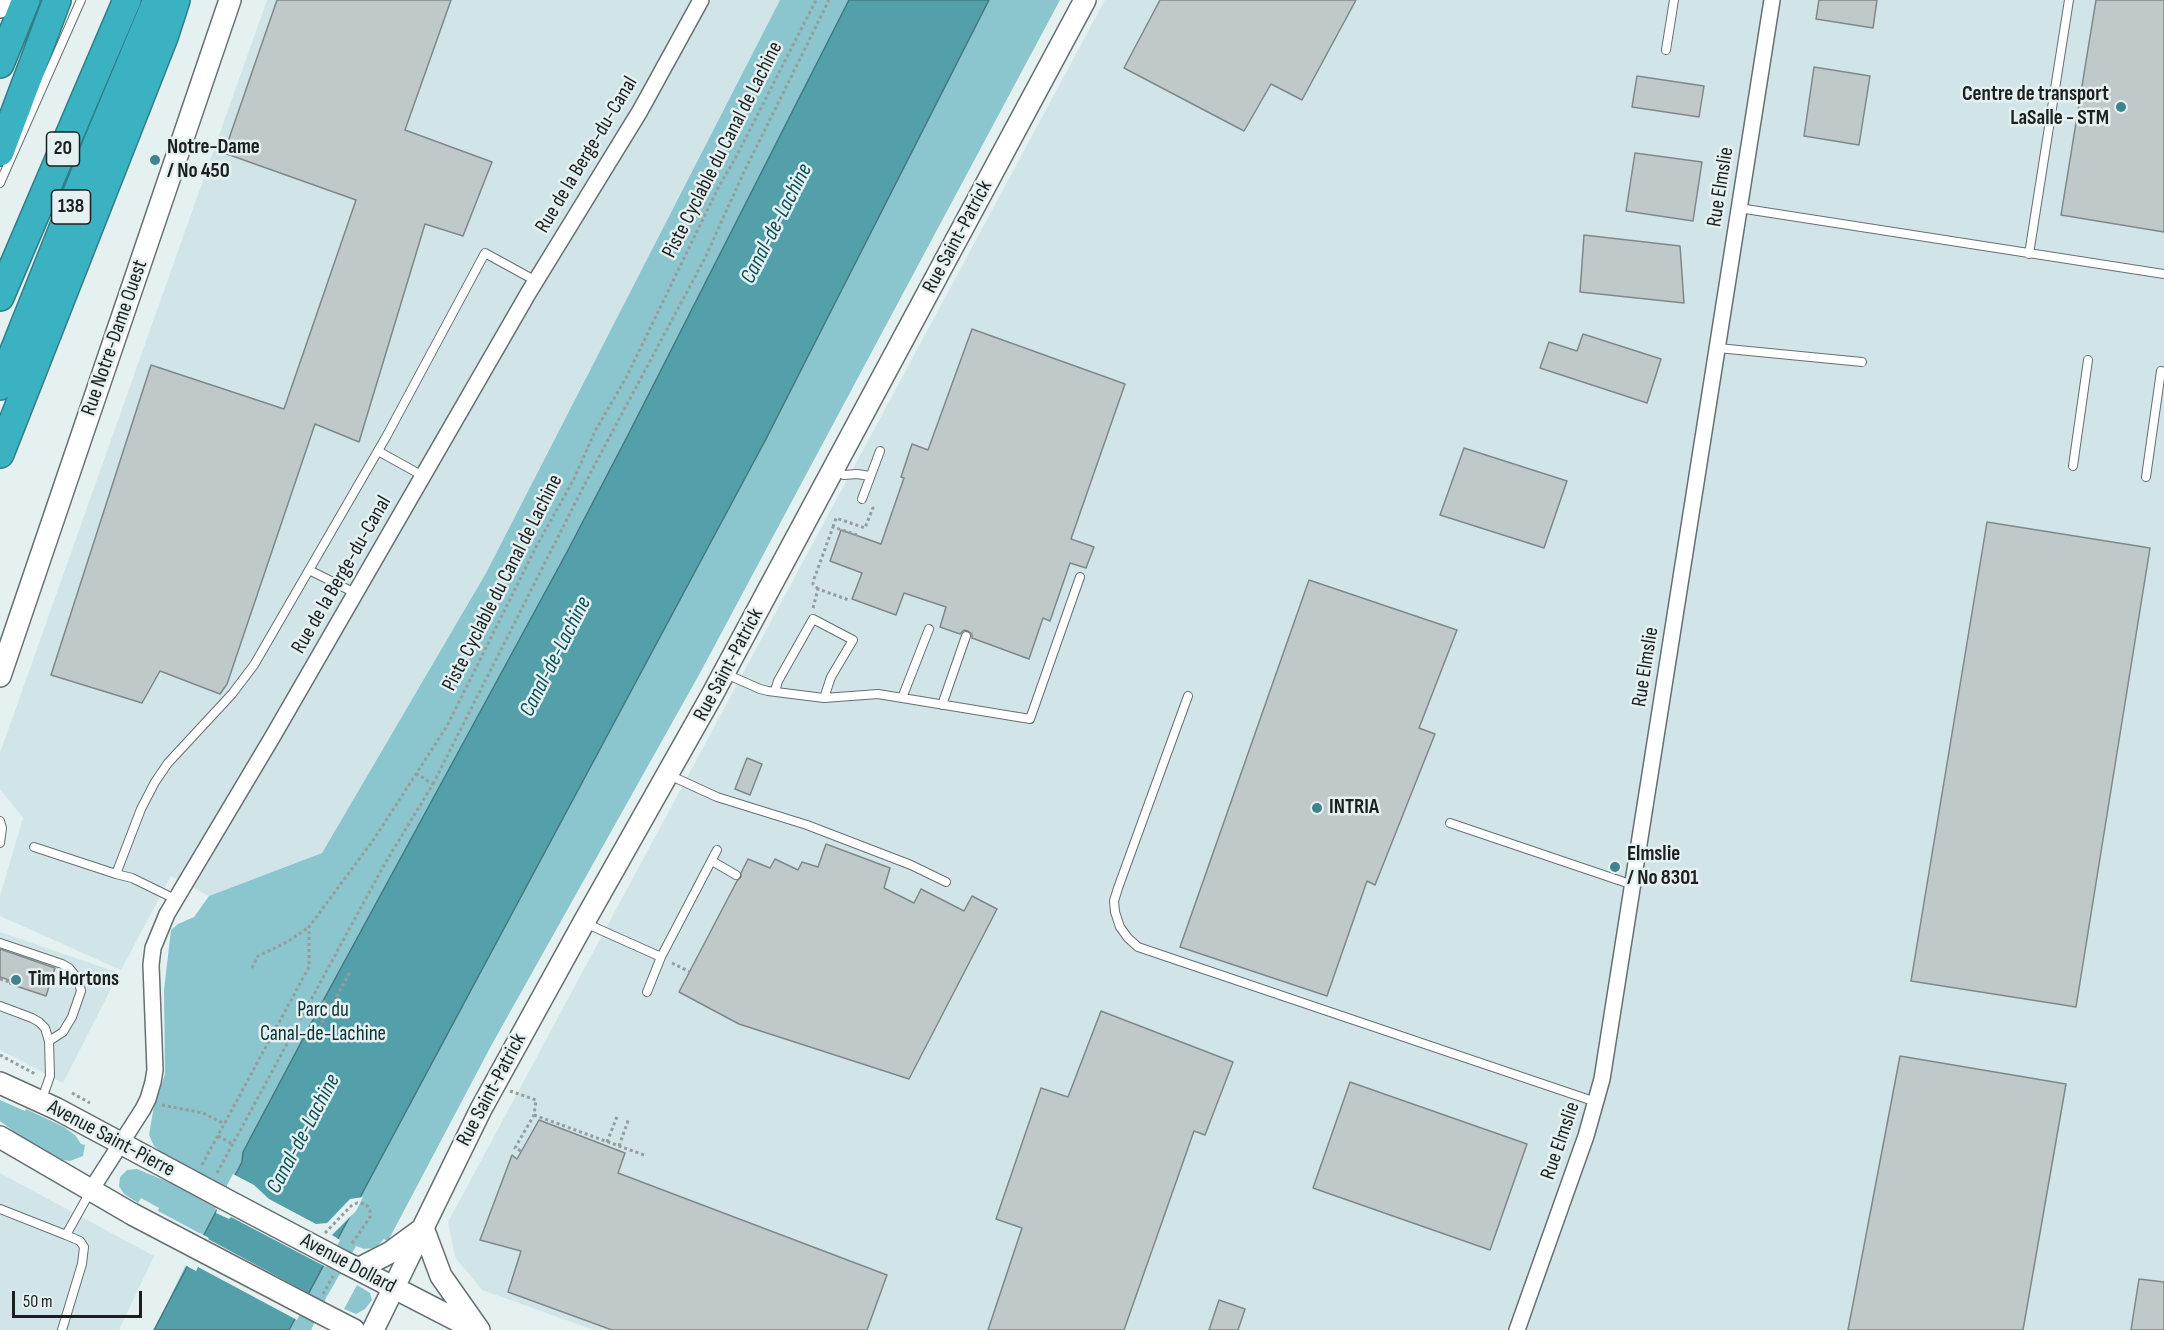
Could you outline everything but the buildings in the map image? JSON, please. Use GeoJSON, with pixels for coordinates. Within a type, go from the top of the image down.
{"type":"FeatureCollection","features":[{"type":"Feature","properties":{"kind":"highway"},"geometry":{"type":"LineString","coordinates":[[0,64],[26,0]]}},
{"type":"Feature","properties":{"kind":"highway"},"geometry":{"type":"LineString","coordinates":[[0,152],[57,0]]}},
{"type":"Feature","properties":{"kind":"highway","name":"20"},"geometry":{"type":"LineString","coordinates":[[0,297],[127,0]]}},
{"type":"Feature","properties":{"kind":"highway","name":"138"},"geometry":{"type":"LineString","coordinates":[[0,386],[157,0]]}},
{"type":"Feature","properties":{"kind":"highway"},"geometry":{"type":"LineString","coordinates":[[0,454],[164,37],[176,0]]}},
{"type":"Feature","properties":{"kind":"main road"},"geometry":{"type":"LineString","coordinates":[[0,7],[3,0]]}},
{"type":"Feature","properties":{"kind":"main road","name":"Rue Notre-Dame Ouest"},"geometry":{"type":"LineString","coordinates":[[0,676],[230,0]]}},
{"type":"Feature","properties":{"kind":"main road","name":"Rue Saint-Patrick"},"geometry":{"type":"LineString","coordinates":[[373,1330],[473,1123],[724,674],[1085,0]]}},
{"type":"Feature","properties":{"kind":"main road","name":"Avenue Saint-Pierre"},"geometry":{"type":"LineString","coordinates":[[0,1083],[41,1101],[221,1197]]}},
{"type":"Feature","properties":{"kind":"main road"},"geometry":{"type":"LineString","coordinates":[[0,1137],[132,1214],[328,1320],[354,1330]]}},
{"type":"Feature","properties":{"kind":"main road","name":"Avenue Dollard"},"geometry":{"type":"LineString","coordinates":[[221,1197],[394,1289],[477,1330]]}},
{"type":"Feature","properties":{"kind":"main road"},"geometry":{"type":"LineString","coordinates":[[352,1266],[391,1252],[423,1228],[435,1263],[445,1283],[477,1330]]}},
{"type":"Feature","properties":{"kind":"street","name":"Rue de la Berge-du-Canal"},"geometry":{"type":"LineString","coordinates":[[91,1190],[148,1099],[153,1082],[155,1070],[152,956],[158,933],[175,899],[273,736],[536,281],[639,111],[700,0]]}},
{"type":"Feature","properties":{"kind":"street","name":"Rue Elmslie"},"geometry":{"type":"LineString","coordinates":[[1517,1330],[1596,1102],[1609,1041],[1772,0]]}},
{"type":"Feature","properties":{"kind":"lane"},"geometry":{"type":"LineString","coordinates":[[0,183],[81,0]]}},
{"type":"Feature","properties":{"kind":"lane"},"geometry":{"type":"LineString","coordinates":[[1666,50],[1674,0]]}},
{"type":"Feature","properties":{"kind":"lane"},"geometry":{"type":"LineString","coordinates":[[2029,254],[2069,0]]}},
{"type":"Feature","properties":{"kind":"lane"},"geometry":{"type":"LineString","coordinates":[[1739,208],[2164,274]]}},
{"type":"Feature","properties":{"kind":"lane"},"geometry":{"type":"LineString","coordinates":[[117,874],[141,809],[154,782],[168,763],[243,681],[378,451],[485,253],[536,281]]}},
{"type":"Feature","properties":{"kind":"lane"},"geometry":{"type":"LineString","coordinates":[[1718,348],[1862,362]]}},
{"type":"Feature","properties":{"kind":"lane"},"geometry":{"type":"LineString","coordinates":[[2073,466],[2088,360]]}},
{"type":"Feature","properties":{"kind":"lane"},"geometry":{"type":"LineString","coordinates":[[2146,477],[2161,371]]}},
{"type":"Feature","properties":{"kind":"lane"},"geometry":{"type":"LineString","coordinates":[[378,451],[423,476]]}},
{"type":"Feature","properties":{"kind":"lane"},"geometry":{"type":"LineString","coordinates":[[862,499],[880,451]]}},
{"type":"Feature","properties":{"kind":"lane"},"geometry":{"type":"LineString","coordinates":[[833,471],[844,475],[870,476]]}},
{"type":"Feature","properties":{"kind":"lane"},"geometry":{"type":"LineString","coordinates":[[309,570],[355,593]]}},
{"type":"Feature","properties":{"kind":"lane"},"geometry":{"type":"LineString","coordinates":[[724,674],[760,689],[775,692],[824,698],[878,694],[1030,719],[1080,577]]}},
{"type":"Feature","properties":{"kind":"lane"},"geometry":{"type":"LineString","coordinates":[[775,692],[778,681],[813,619],[853,640],[831,677],[824,698]]}},
{"type":"Feature","properties":{"kind":"lane"},"geometry":{"type":"LineString","coordinates":[[902,698],[929,629]]}},
{"type":"Feature","properties":{"kind":"lane"},"geometry":{"type":"LineString","coordinates":[[942,705],[966,636]]}},
{"type":"Feature","properties":{"kind":"lane"},"geometry":{"type":"LineString","coordinates":[[1188,696],[1116,895],[1115,912],[1120,927],[1128,938],[1138,947],[1596,1102]]}},
{"type":"Feature","properties":{"kind":"lane"},"geometry":{"type":"LineString","coordinates":[[668,774],[717,796],[807,825],[911,865],[946,882]]}},
{"type":"Feature","properties":{"kind":"lane"},"geometry":{"type":"LineString","coordinates":[[0,820],[2,828],[0,843]]}},
{"type":"Feature","properties":{"kind":"lane"},"geometry":{"type":"LineString","coordinates":[[1450,823],[1633,885]]}},
{"type":"Feature","properties":{"kind":"lane"},"geometry":{"type":"LineString","coordinates":[[34,847],[132,878],[175,899]]}},
{"type":"Feature","properties":{"kind":"lane"},"geometry":{"type":"LineString","coordinates":[[647,992],[661,957],[717,850]]}},
{"type":"Feature","properties":{"kind":"lane"},"geometry":{"type":"LineString","coordinates":[[712,861],[736,875]]}},
{"type":"Feature","properties":{"kind":"lane"},"geometry":{"type":"LineString","coordinates":[[584,922],[661,957]]}},
{"type":"Feature","properties":{"kind":"lane"},"geometry":{"type":"LineString","coordinates":[[0,943],[62,964],[69,968],[78,979],[81,991],[72,1017],[63,1032],[49,1041]]}},
{"type":"Feature","properties":{"kind":"lane"},"geometry":{"type":"LineString","coordinates":[[0,1006],[39,1022],[45,1028],[49,1041],[50,1082],[41,1101]]}},
{"type":"Feature","properties":{"kind":"lane"},"geometry":{"type":"LineString","coordinates":[[66,1235],[91,1190]]}},
{"type":"Feature","properties":{"kind":"lane"},"geometry":{"type":"LineString","coordinates":[[0,1209],[66,1235],[84,1246],[84,1254],[62,1330]]}},
{"type":"Feature","properties":{"kind":"path","name":"Piste Cyclable du Canal de Lachine"},"geometry":{"type":"LineString","coordinates":[[309,927],[374,838],[447,726],[526,566],[574,478],[595,431],[627,378],[718,188],[816,0]]}},
{"type":"Feature","properties":{"kind":"path"},"geometry":{"type":"LineString","coordinates":[[217,1173],[384,865],[433,784],[592,470],[706,256],[743,174],[829,0]]}},
{"type":"Feature","properties":{"kind":"path"},"geometry":{"type":"LineString","coordinates":[[849,600],[818,589],[813,582],[836,518],[865,528],[875,502]]}},
{"type":"Feature","properties":{"kind":"path"},"geometry":{"type":"LineString","coordinates":[[833,527],[857,535]]}},
{"type":"Feature","properties":{"kind":"path"},"geometry":{"type":"LineString","coordinates":[[813,603],[818,589]]}},
{"type":"Feature","properties":{"kind":"path"},"geometry":{"type":"LineString","coordinates":[[417,774],[433,784]]}},
{"type":"Feature","properties":{"kind":"path"},"geometry":{"type":"LineString","coordinates":[[252,968],[258,957],[294,938],[309,927]]}},
{"type":"Feature","properties":{"kind":"path"},"geometry":{"type":"LineString","coordinates":[[202,1165],[309,967],[309,927]]}},
{"type":"Feature","properties":{"kind":"path"},"geometry":{"type":"LineString","coordinates":[[661,957],[690,972]]}},
{"type":"Feature","properties":{"kind":"path"},"geometry":{"type":"LineString","coordinates":[[320,1028],[350,972]]}},
{"type":"Feature","properties":{"kind":"path"},"geometry":{"type":"LineString","coordinates":[[0,979],[10,982]]}},
{"type":"Feature","properties":{"kind":"path"},"geometry":{"type":"LineString","coordinates":[[322,1001],[331,1006]]}},
{"type":"Feature","properties":{"kind":"path","name":"Avenue Saint-Pierre"},"geometry":{"type":"LineString","coordinates":[[0,1055],[36,1075]]}},
{"type":"Feature","properties":{"kind":"path"},"geometry":{"type":"LineString","coordinates":[[513,1093],[536,1100],[534,1115],[515,1148],[521,1151]]}},
{"type":"Feature","properties":{"kind":"path"},"geometry":{"type":"LineString","coordinates":[[162,1105],[203,1113],[225,1124]]}},
{"type":"Feature","properties":{"kind":"path"},"geometry":{"type":"LineString","coordinates":[[608,1142],[618,1114]]}},
{"type":"Feature","properties":{"kind":"path"},"geometry":{"type":"LineString","coordinates":[[534,1115],[644,1155]]}},
{"type":"Feature","properties":{"kind":"path"},"geometry":{"type":"LineString","coordinates":[[619,1146],[629,1118]]}},
{"type":"Feature","properties":{"kind":"path"},"geometry":{"type":"LineString","coordinates":[[528,1125],[534,1128]]}},
{"type":"Feature","properties":{"kind":"path"},"geometry":{"type":"LineString","coordinates":[[523,1133],[530,1136]]}},
{"type":"Feature","properties":{"kind":"path"},"geometry":{"type":"LineString","coordinates":[[218,1136],[234,1145]]}},
{"type":"Feature","properties":{"kind":"path"},"geometry":{"type":"LineString","coordinates":[[324,1234],[351,1206],[357,1203],[366,1204]]}},
{"type":"Feature","properties":{"kind":"shaded area"},"geometry":{"type":"Polygon","coordinates":[[[267,0],[780,0],[486,573],[322,853],[209,896],[171,876],[121,970],[0,916],[0,896],[23,818],[0,789],[0,753],[267,0]]]}},
{"type":"Feature","properties":{"kind":"shaded area"},"geometry":{"type":"Polygon","coordinates":[[[1105,0],[2164,0],[2164,1330],[594,1330],[482,1290],[455,1257],[448,1222],[1105,0]]]}},
{"type":"Feature","properties":{"kind":"shaded area"},"geometry":{"type":"Polygon","coordinates":[[[0,932],[119,973],[63,1083],[0,1050],[0,932]]]}},
{"type":"Feature","properties":{"kind":"shaded area"},"geometry":{"type":"Polygon","coordinates":[[[0,1173],[154,1256],[119,1330],[0,1330],[0,1173]]]}},
{"type":"Feature","properties":{"kind":"green space","name":"Parc du Canal-de-Lachine"},"geometry":{"type":"Polygon","coordinates":[[[780,0],[1060,0],[700,673],[491,1046],[388,1241],[384,1239],[372,1248],[364,1249],[356,1246],[326,1298],[311,1330],[154,1330],[201,1234],[158,1211],[159,1208],[141,1198],[138,1203],[124,1194],[119,1186],[120,1177],[127,1170],[137,1169],[173,1184],[215,1207],[226,1187],[164,1155],[154,1146],[149,1135],[154,1106],[165,1074],[164,990],[171,930],[194,917],[209,896],[322,853],[486,573],[780,0]]]}},
{"type":"Feature","properties":{"kind":"green space"},"geometry":{"type":"Polygon","coordinates":[[[0,1100],[25,1111],[26,1109],[64,1127],[75,1135],[81,1144],[85,1145],[83,1156],[70,1161],[63,1160],[17,1134],[0,1121],[0,1100]]]}},
{"type":"Feature","properties":{"kind":"green space"},"geometry":{"type":"Polygon","coordinates":[[[357,1285],[370,1293],[372,1300],[365,1309],[356,1314],[344,1309],[357,1285]]]}},
{"type":"Feature","properties":{"kind":"water","name":"Canal-de-Lachine"},"geometry":{"type":"Polygon","coordinates":[[[849,0],[989,0],[766,439],[289,1330],[154,1330],[242,1162],[243,1152],[323,1001],[567,552],[849,0]]]}},
{"type":"Feature","properties":{"kind":"pier"},"geometry":{"type":"Polygon","coordinates":[[[233,1174],[254,1185],[269,1199],[316,1224],[327,1223],[350,1199],[363,1197],[356,1211],[332,1235],[340,1240],[326,1267],[231,1217],[229,1219],[216,1213],[215,1208],[233,1174]]]}},
{"type":"Feature","properties":{"kind":"pier"},"geometry":{"type":"Polygon","coordinates":[[[200,1233],[310,1294],[297,1320],[198,1267],[196,1271],[183,1264],[200,1233]]]}},
{"type":"Feature","properties":{"kind":"place","name":"Centre de transport LaSalle - STM"},"geometry":{"type":"Point","coordinates":[2121,107]}},
{"type":"Feature","properties":{"kind":"place","name":"Notre-Dame / No 450"},"geometry":{"type":"Point","coordinates":[155,160]}},
{"type":"Feature","properties":{"kind":"place","name":"INTRIA"},"geometry":{"type":"Point","coordinates":[1317,808]}},
{"type":"Feature","properties":{"kind":"place","name":"Elmslie / No 8301"},"geometry":{"type":"Point","coordinates":[1615,867]}},
{"type":"Feature","properties":{"kind":"place","name":"Tim Hortons"},"geometry":{"type":"Point","coordinates":[16,980]}}]}
